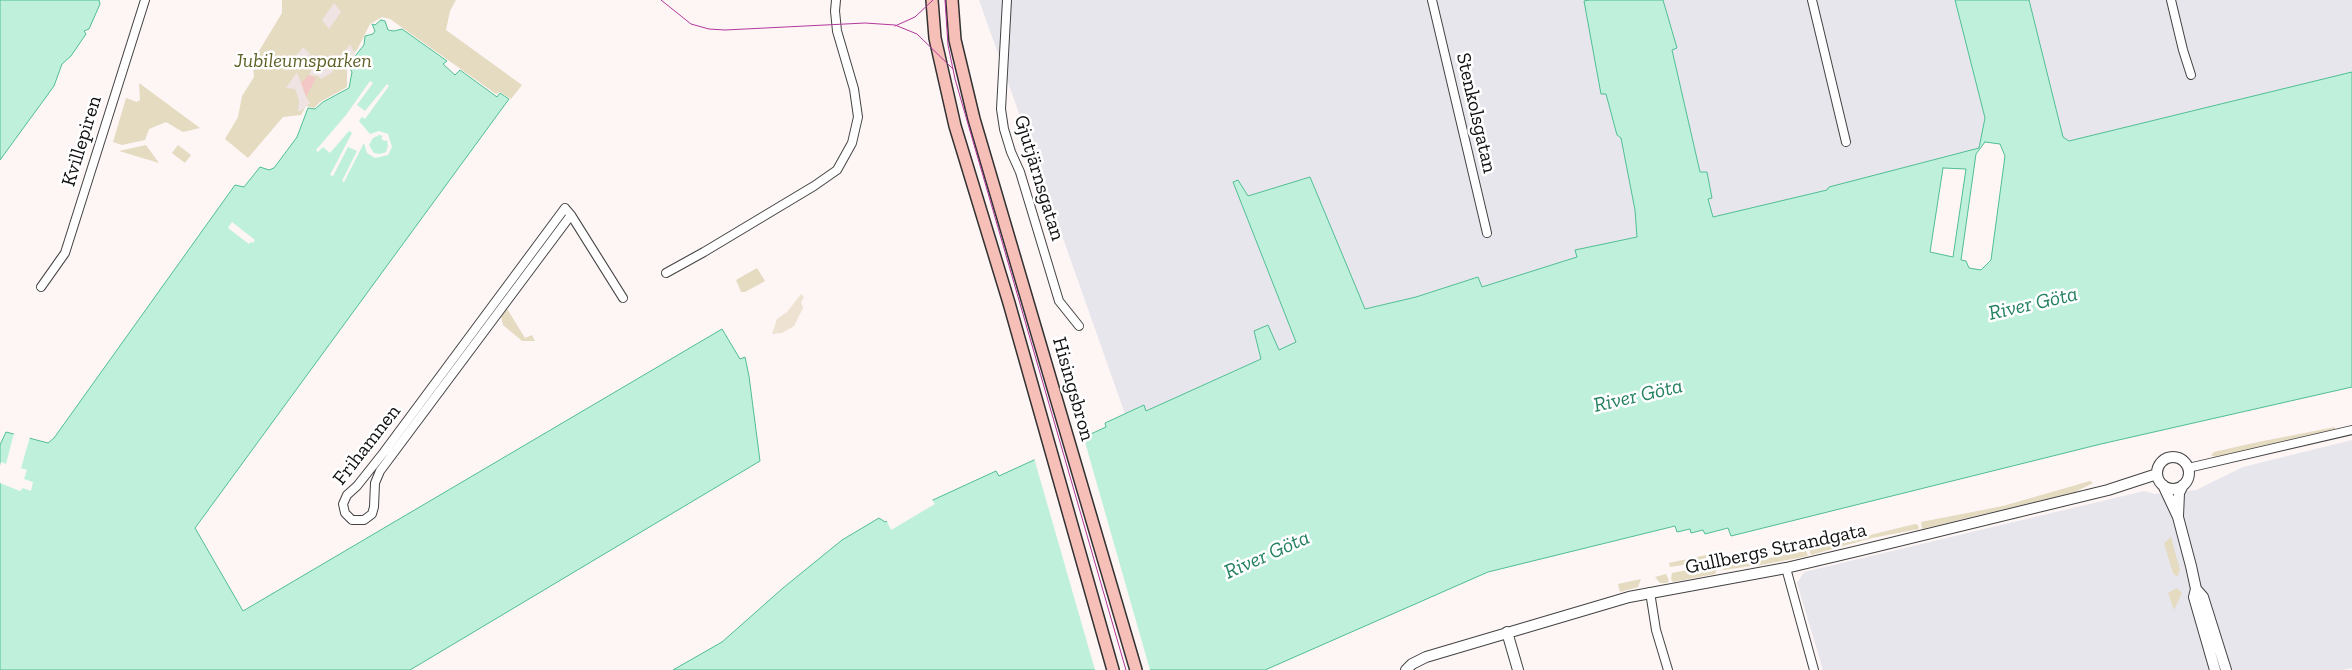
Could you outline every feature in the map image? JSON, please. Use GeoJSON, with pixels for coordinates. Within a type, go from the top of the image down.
{"type":"FeatureCollection","features":[{"type":"Feature","properties":{"kind":"main road","name":"Hisingsbron"},"geometry":{"type":"LineString","coordinates":[[932,0],[933,26],[955,126],[1009,303],[1113,670]]}},
{"type":"Feature","properties":{"kind":"main road","name":"Hisingsbron"},"geometry":{"type":"LineString","coordinates":[[952,0],[955,40],[974,119],[1136,670]]}},
{"type":"Feature","properties":{"kind":"street","name":"Kvillepiren"},"geometry":{"type":"LineString","coordinates":[[41,287],[65,253],[145,0]]}},
{"type":"Feature","properties":{"kind":"street"},"geometry":{"type":"LineString","coordinates":[[666,272],[704,252],[836,170],[852,144],[858,117],[854,89],[837,31],[834,11],[836,0]]}},
{"type":"Feature","properties":{"kind":"street","name":"Gjutjärnsgatan"},"geometry":{"type":"LineString","coordinates":[[1007,0],[1001,109],[1004,129],[1010,152],[1020,172],[1059,301],[1079,326]]}},
{"type":"Feature","properties":{"kind":"street","name":"Stenkolsgatan"},"geometry":{"type":"LineString","coordinates":[[1432,0],[1487,233]]}},
{"type":"Feature","properties":{"kind":"street"},"geometry":{"type":"LineString","coordinates":[[1812,0],[1846,142]]}},
{"type":"Feature","properties":{"kind":"street"},"geometry":{"type":"LineString","coordinates":[[2171,0],[2183,50],[2192,75]]}},
{"type":"Feature","properties":{"kind":"street","name":"Frihamnen"},"geometry":{"type":"LineString","coordinates":[[565,208],[571,215],[380,471],[375,483],[372,514],[364,520],[352,520],[344,513],[342,504],[347,494],[357,486],[384,452],[565,208]]}},
{"type":"Feature","properties":{"kind":"street"},"geometry":{"type":"LineString","coordinates":[[571,215],[623,298]]}},
{"type":"Feature","properties":{"kind":"street"},"geometry":{"type":"LineString","coordinates":[[2178,517],[2179,494],[2187,478],[2188,468],[2352,430]]}},
{"type":"Feature","properties":{"kind":"street","name":"Gullbergs Strandgata"},"geometry":{"type":"LineString","coordinates":[[1406,670],[1412,664],[1426,657],[1650,592],[1786,568],[2123,486],[2157,474],[2160,463],[2170,457],[2182,460],[2188,468]]}},
{"type":"Feature","properties":{"kind":"street"},"geometry":{"type":"LineString","coordinates":[[2157,474],[2178,517],[2196,589],[2203,597],[2226,670]]}},
{"type":"Feature","properties":{"kind":"street"},"geometry":{"type":"LineString","coordinates":[[2163,485],[2173,488],[2183,485]]}},
{"type":"Feature","properties":{"kind":"street"},"geometry":{"type":"LineString","coordinates":[[1786,568],[1814,670]]}},
{"type":"Feature","properties":{"kind":"street"},"geometry":{"type":"LineString","coordinates":[[2196,589],[2194,597],[2215,670]]}},
{"type":"Feature","properties":{"kind":"street"},"geometry":{"type":"LineString","coordinates":[[1650,592],[1656,630],[1668,670]]}},
{"type":"Feature","properties":{"kind":"street"},"geometry":{"type":"LineString","coordinates":[[1507,632],[1518,670]]}},
{"type":"Feature","properties":{"kind":"shaded area"},"geometry":{"type":"Polygon","coordinates":[[[979,0],[1589,0],[1584,1],[1601,94],[1606,93],[1617,135],[1621,138],[1635,210],[1637,237],[1576,250],[1577,257],[1482,287],[1478,277],[1416,297],[1364,309],[1310,177],[1247,196],[1238,180],[1233,181],[1297,342],[1279,351],[1254,331],[1261,359],[1146,411],[1144,405],[1125,414],[979,0]]]}},
{"type":"Feature","properties":{"kind":"shaded area"},"geometry":{"type":"Polygon","coordinates":[[[1663,0],[1955,0],[1985,118],[1980,148],[1920,163],[1828,190],[1713,217],[1708,198],[1712,197],[1707,173],[1700,173],[1672,50],[1677,48],[1663,0]]]}},
{"type":"Feature","properties":{"kind":"shaded area"},"geometry":{"type":"Polygon","coordinates":[[[2029,0],[2352,0],[2352,72],[2069,141],[2063,137],[2029,0]]]}},
{"type":"Feature","properties":{"kind":"shaded area"},"geometry":{"type":"Polygon","coordinates":[[[334,3],[341,12],[329,29],[322,20],[334,3]]]}},
{"type":"Feature","properties":{"kind":"shaded area"},"geometry":{"type":"Polygon","coordinates":[[[350,44],[355,54],[348,65],[339,60],[350,44]]]}},
{"type":"Feature","properties":{"kind":"shaded area"},"geometry":{"type":"Polygon","coordinates":[[[303,47],[310,54],[309,57],[321,69],[331,64],[333,72],[321,79],[318,76],[309,75],[312,69],[295,57],[303,47]]]}},
{"type":"Feature","properties":{"kind":"shaded area"},"geometry":{"type":"Polygon","coordinates":[[[297,72],[310,103],[301,111],[298,111],[299,100],[295,89],[286,88],[297,72]]]}},
{"type":"Feature","properties":{"kind":"shaded area"},"geometry":{"type":"Polygon","coordinates":[[[801,294],[804,297],[801,302],[803,308],[794,326],[782,333],[772,334],[777,319],[787,312],[801,294]]]}},
{"type":"Feature","properties":{"kind":"shaded area"},"geometry":{"type":"Polygon","coordinates":[[[2352,440],[2352,668],[2343,670],[1823,670],[1797,583],[1804,572],[2144,491],[2155,494],[2196,490],[2243,467],[2352,440]]]}},
{"type":"Feature","properties":{"kind":"green space","name":"Jubileumsparken"},"geometry":{"type":"Polygon","coordinates":[[[282,0],[456,0],[450,11],[446,30],[522,85],[511,99],[500,92],[496,94],[390,19],[382,17],[370,24],[358,48],[347,63],[347,87],[320,102],[314,108],[306,106],[301,115],[283,117],[248,158],[225,139],[238,117],[242,96],[254,77],[253,63],[256,56],[282,13],[282,0]]]}},
{"type":"Feature","properties":{"kind":"green space"},"geometry":{"type":"Polygon","coordinates":[[[139,83],[200,128],[183,132],[166,122],[149,129],[145,140],[122,145],[113,142],[126,98],[137,102],[140,100],[139,83]]]}},
{"type":"Feature","properties":{"kind":"green space"},"geometry":{"type":"Polygon","coordinates":[[[146,145],[159,163],[119,151],[146,145]]]}},
{"type":"Feature","properties":{"kind":"green space"},"geometry":{"type":"Polygon","coordinates":[[[178,145],[191,155],[185,163],[172,153],[178,145]]]}},
{"type":"Feature","properties":{"kind":"green space"},"geometry":{"type":"Polygon","coordinates":[[[757,268],[765,281],[745,292],[741,292],[736,280],[757,268]]]}},
{"type":"Feature","properties":{"kind":"green space"},"geometry":{"type":"Polygon","coordinates":[[[506,307],[525,338],[532,335],[535,341],[522,341],[503,325],[501,316],[506,307]]]}},
{"type":"Feature","properties":{"kind":"green space"},"geometry":{"type":"Polygon","coordinates":[[[2335,427],[2335,429],[2273,444],[2215,457],[2211,455],[2214,452],[2258,442],[2335,427]]]}},
{"type":"Feature","properties":{"kind":"green space"},"geometry":{"type":"Polygon","coordinates":[[[2090,481],[2093,483],[2075,492],[1922,529],[1921,522],[2003,506],[2090,481]]]}},
{"type":"Feature","properties":{"kind":"green space"},"geometry":{"type":"Polygon","coordinates":[[[1915,524],[1918,525],[1919,529],[1872,538],[1811,555],[1809,550],[1915,524]]]}},
{"type":"Feature","properties":{"kind":"green space"},"geometry":{"type":"Polygon","coordinates":[[[2171,537],[2180,570],[2177,577],[2173,573],[2164,543],[2171,537]]]}},
{"type":"Feature","properties":{"kind":"green space"},"geometry":{"type":"Polygon","coordinates":[[[1806,550],[1808,556],[1756,566],[1757,561],[1806,550]]]}},
{"type":"Feature","properties":{"kind":"green space"},"geometry":{"type":"Polygon","coordinates":[[[1706,555],[1707,561],[1670,567],[1669,563],[1706,555]]]}},
{"type":"Feature","properties":{"kind":"green space"},"geometry":{"type":"Polygon","coordinates":[[[1749,562],[1751,566],[1724,570],[1717,568],[1715,574],[1673,582],[1671,579],[1672,573],[1723,563],[1749,562]]]}},
{"type":"Feature","properties":{"kind":"green space"},"geometry":{"type":"Polygon","coordinates":[[[1666,574],[1669,580],[1667,583],[1660,583],[1655,577],[1666,574]]]}},
{"type":"Feature","properties":{"kind":"green space"},"geometry":{"type":"Polygon","coordinates":[[[1641,579],[1638,587],[1620,592],[1618,584],[1641,579]]]}},
{"type":"Feature","properties":{"kind":"green space"},"geometry":{"type":"Polygon","coordinates":[[[2177,588],[2182,593],[2174,610],[2168,593],[2177,588]]]}},
{"type":"Feature","properties":{"kind":"sand"},"geometry":{"type":"Polygon","coordinates":[[[309,75],[316,78],[306,97],[301,83],[309,75]]]}},
{"type":"Feature","properties":{"kind":"water"},"geometry":{"type":"Polygon","coordinates":[[[0,0],[99,0],[100,4],[89,29],[84,31],[86,34],[71,56],[62,64],[54,86],[0,160],[0,0]]]}},
{"type":"Feature","properties":{"kind":"water","name":"River Göta"},"geometry":{"type":"Polygon","coordinates":[[[1663,0],[1677,48],[1672,50],[1700,172],[1707,172],[1712,198],[1708,199],[1713,217],[1827,190],[1829,187],[1979,148],[1985,118],[1955,0],[2029,0],[2063,137],[2069,141],[2352,72],[2352,387],[2101,444],[1731,536],[1728,528],[1705,534],[1703,530],[1691,533],[1690,529],[1677,532],[1675,526],[1488,572],[1265,670],[673,670],[722,642],[783,588],[842,540],[879,518],[885,522],[996,471],[999,476],[1106,427],[1105,423],[1144,405],[1146,411],[1261,359],[1254,331],[1268,325],[1279,350],[1296,342],[1233,182],[1238,180],[1248,196],[1310,177],[1365,309],[1416,297],[1478,277],[1482,287],[1577,257],[1575,250],[1637,237],[1635,210],[1621,138],[1617,135],[1606,94],[1601,94],[1584,1],[1663,0]],[[1985,142],[1976,154],[1961,260],[1966,261],[1969,268],[1981,270],[1991,260],[2005,156],[2000,144],[1985,142]],[[1943,168],[1930,252],[1953,257],[1966,169],[1943,168]]]}},
{"type":"Feature","properties":{"kind":"water"},"geometry":{"type":"Polygon","coordinates":[[[381,20],[385,21],[388,30],[402,29],[447,61],[443,64],[455,75],[460,70],[497,97],[500,93],[509,99],[195,528],[243,611],[722,329],[740,359],[745,357],[760,461],[410,670],[0,670],[0,445],[6,432],[48,443],[54,438],[235,185],[244,187],[260,167],[269,170],[274,168],[297,137],[308,108],[315,109],[323,102],[349,88],[352,72],[348,65],[364,45],[365,36],[373,34],[375,31],[372,24],[375,25],[381,20]]]}},
{"type":"Feature","properties":{"kind":"pier"},"geometry":{"type":"Polygon","coordinates":[[[370,81],[373,83],[357,105],[365,111],[387,84],[389,86],[365,119],[362,117],[359,121],[370,134],[379,131],[388,134],[392,147],[388,155],[375,158],[367,153],[364,143],[344,182],[342,181],[357,151],[348,147],[333,176],[330,175],[352,133],[349,131],[330,153],[323,147],[318,152],[316,150],[346,115],[370,81]],[[379,135],[373,138],[369,145],[374,153],[386,152],[387,140],[384,141],[381,138],[383,136],[379,135]]]}},
{"type":"Feature","properties":{"kind":"pier"},"geometry":{"type":"Polygon","coordinates":[[[232,222],[255,240],[253,243],[249,244],[228,228],[232,222]]]}},
{"type":"Feature","properties":{"kind":"pier"},"geometry":{"type":"Polygon","coordinates":[[[14,433],[30,437],[21,468],[27,470],[24,479],[33,482],[31,491],[23,488],[20,491],[0,483],[1,462],[6,464],[14,433]]]}},
{"type":"Feature","properties":{"kind":"pier"},"geometry":{"type":"Polygon","coordinates":[[[1083,435],[1150,670],[1095,670],[1034,458],[1083,435]]]}},
{"type":"Feature","properties":{"kind":"pier"},"geometry":{"type":"Polygon","coordinates":[[[931,498],[935,504],[891,530],[886,519],[931,498]]]}},
{"type":"Feature","properties":{"kind":"tram line"},"geometry":{"type":"LineString","coordinates":[[661,0],[691,24],[709,29],[725,30],[865,23],[895,25],[917,34],[953,69]]}},
{"type":"Feature","properties":{"kind":"tram line"},"geometry":{"type":"LineString","coordinates":[[895,26],[915,17],[933,0]]}},
{"type":"Feature","properties":{"kind":"tram line"},"geometry":{"type":"LineString","coordinates":[[945,0],[948,45],[955,79],[1126,670]]}}]}
